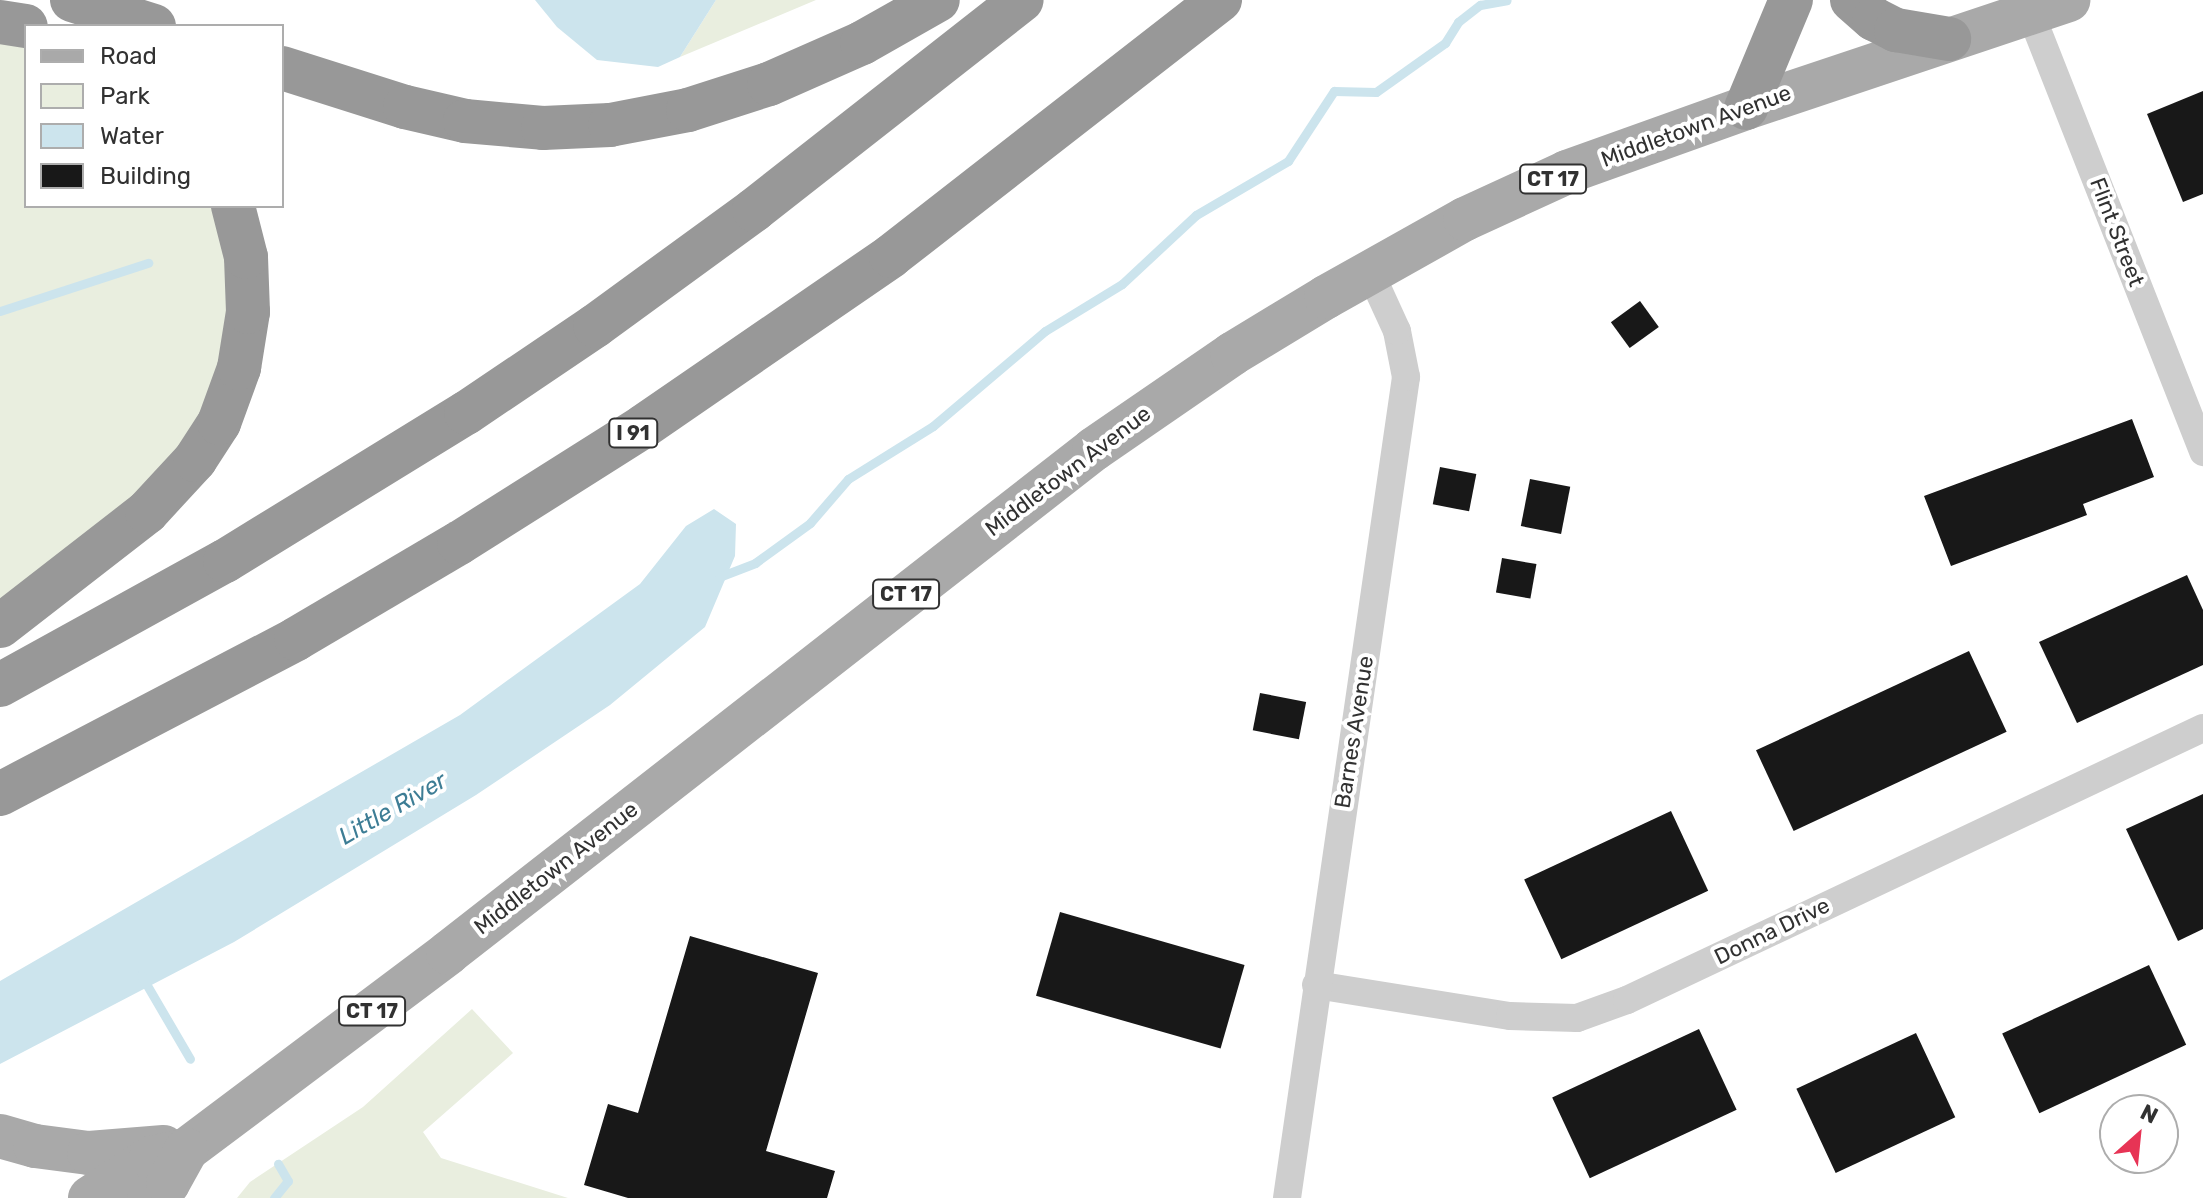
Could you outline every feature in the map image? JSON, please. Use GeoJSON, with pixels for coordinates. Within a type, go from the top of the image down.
{"type":"FeatureCollection","features":[{"type":"Feature","properties":{"kind":"highway"},"geometry":{"type":"LineString","coordinates":[[72,0],[148,24]]}},
{"type":"Feature","properties":{"kind":"highway"},"geometry":{"type":"LineString","coordinates":[[284,69],[405,107],[465,121],[543,128],[610,125],[675,114],[745,94],[829,59],[938,0]]}},
{"type":"Feature","properties":{"kind":"highway"},"geometry":{"type":"LineString","coordinates":[[0,685],[238,553],[479,404],[595,326],[754,210],[1022,0]]}},
{"type":"Feature","properties":{"kind":"highway","name":"I 91"},"geometry":{"type":"LineString","coordinates":[[0,794],[296,639],[459,543],[606,451],[891,256],[1220,0]]}},
{"type":"Feature","properties":{"kind":"highway"},"geometry":{"type":"LineString","coordinates":[[1746,108],[1791,0]]}},
{"type":"Feature","properties":{"kind":"highway"},"geometry":{"type":"LineString","coordinates":[[1852,0],[1874,19],[1896,30],[1949,39]]}},
{"type":"Feature","properties":{"kind":"highway"},"geometry":{"type":"LineString","coordinates":[[0,22],[24,26]]}},
{"type":"Feature","properties":{"kind":"highway"},"geometry":{"type":"LineString","coordinates":[[0,626],[147,512],[195,460],[219,423],[239,368],[248,312],[246,257],[234,208]]}},
{"type":"Feature","properties":{"kind":"main road","name":"Middletown Avenue"},"geometry":{"type":"LineString","coordinates":[[90,1198],[151,1158],[186,1150],[448,953],[1094,449],[1232,354],[1465,219],[1567,172],[2049,6]]}},
{"type":"Feature","properties":{"kind":"main road"},"geometry":{"type":"LineString","coordinates":[[0,1136],[35,1146],[89,1153],[155,1147],[186,1150],[172,1198]]}},
{"type":"Feature","properties":{"kind":"main road","name":"Middletown Avenue"},"geometry":{"type":"LineString","coordinates":[[149,1198],[168,1183],[186,1150]]}},
{"type":"Feature","properties":{"kind":"street","name":"Flint Street"},"geometry":{"type":"LineString","coordinates":[[2049,6],[2203,452]]}},
{"type":"Feature","properties":{"kind":"street","name":"Barnes Avenue"},"geometry":{"type":"LineString","coordinates":[[1287,1198],[1406,377],[1397,331],[1370,272]]}},
{"type":"Feature","properties":{"kind":"street","name":"Donna Drive"},"geometry":{"type":"LineString","coordinates":[[1316,985],[1510,1016],[1577,1018],[1627,1000],[2203,728]]}},
{"type":"Feature","properties":{"kind":"green space"},"geometry":{"type":"Polygon","coordinates":[[[716,0],[816,0],[680,57],[716,0]]]}},
{"type":"Feature","properties":{"kind":"green space"},"geometry":{"type":"Polygon","coordinates":[[[0,41],[24,46],[24,208],[212,208],[219,228],[226,270],[229,324],[216,382],[199,421],[143,489],[0,603],[0,41]]]}},
{"type":"Feature","properties":{"kind":"green space"},"geometry":{"type":"Polygon","coordinates":[[[472,1009],[513,1053],[423,1132],[441,1158],[568,1198],[237,1198],[250,1182],[363,1107],[472,1009]]]}},
{"type":"Feature","properties":{"kind":"water"},"geometry":{"type":"Polygon","coordinates":[[[535,0],[716,0],[680,57],[658,67],[597,60],[557,27],[535,0]]]}},
{"type":"Feature","properties":{"kind":"water","name":"Little River"},"geometry":{"type":"Polygon","coordinates":[[[714,509],[736,524],[735,556],[705,627],[610,705],[476,795],[234,942],[0,1064],[0,981],[460,715],[640,584],[686,526],[714,509]]]}},
{"type":"Feature","properties":{"kind":"building"},"geometry":{"type":"Polygon","coordinates":[[[2203,91],[2203,194],[2183,202],[2147,114],[2203,91]]]}},
{"type":"Feature","properties":{"kind":"building"},"geometry":{"type":"Polygon","coordinates":[[[1640,301],[1659,327],[1630,348],[1611,322],[1640,301]]]}},
{"type":"Feature","properties":{"kind":"building"},"geometry":{"type":"Polygon","coordinates":[[[2132,419],[2154,477],[2083,504],[2087,515],[1951,566],[1924,496],[2132,419]]]}},
{"type":"Feature","properties":{"kind":"building"},"geometry":{"type":"Polygon","coordinates":[[[1440,467],[1476,474],[1469,511],[1433,504],[1440,467]]]}},
{"type":"Feature","properties":{"kind":"building"},"geometry":{"type":"Polygon","coordinates":[[[1530,479],[1570,487],[1561,534],[1521,526],[1530,479]]]}},
{"type":"Feature","properties":{"kind":"building"},"geometry":{"type":"Polygon","coordinates":[[[1502,558],[1536,564],[1530,599],[1496,592],[1502,558]]]}},
{"type":"Feature","properties":{"kind":"building"},"geometry":{"type":"Polygon","coordinates":[[[2187,575],[2203,610],[2203,665],[2077,723],[2039,642],[2187,575]]]}},
{"type":"Feature","properties":{"kind":"building"},"geometry":{"type":"Polygon","coordinates":[[[1969,651],[2007,732],[1794,831],[1756,750],[1969,651]]]}},
{"type":"Feature","properties":{"kind":"building"},"geometry":{"type":"Polygon","coordinates":[[[1260,693],[1306,702],[1299,739],[1253,730],[1260,693]]]}},
{"type":"Feature","properties":{"kind":"building"},"geometry":{"type":"Polygon","coordinates":[[[2203,794],[2203,929],[2178,941],[2126,829],[2203,794]]]}},
{"type":"Feature","properties":{"kind":"building"},"geometry":{"type":"Polygon","coordinates":[[[1671,811],[1708,891],[1561,959],[1524,879],[1671,811]]]}},
{"type":"Feature","properties":{"kind":"building"},"geometry":{"type":"Polygon","coordinates":[[[1060,912],[1245,965],[1221,1049],[1036,996],[1060,912]]]}},
{"type":"Feature","properties":{"kind":"building"},"geometry":{"type":"Polygon","coordinates":[[[690,936],[818,973],[766,1151],[835,1171],[827,1198],[628,1198],[584,1185],[608,1104],[638,1113],[690,936]]]}},
{"type":"Feature","properties":{"kind":"building"},"geometry":{"type":"Polygon","coordinates":[[[2149,965],[2186,1045],[2039,1113],[2002,1033],[2149,965]]]}},
{"type":"Feature","properties":{"kind":"building"},"geometry":{"type":"Polygon","coordinates":[[[1699,1029],[1737,1110],[1590,1178],[1552,1097],[1699,1029]]]}},
{"type":"Feature","properties":{"kind":"building"},"geometry":{"type":"Polygon","coordinates":[[[1916,1033],[1955,1117],[1836,1173],[1796,1089],[1916,1033]]]}},
{"type":"Feature","properties":{"kind":"waterway"},"geometry":{"type":"LineString","coordinates":[[719,577],[755,563],[810,523],[848,479],[933,426],[1045,331],[1122,284],[1196,215],[1288,161],[1334,91],[1376,92],[1445,43],[1458,22],[1480,5],[1507,0]]}},
{"type":"Feature","properties":{"kind":"waterway"},"geometry":{"type":"LineString","coordinates":[[0,311],[148,263]]}},
{"type":"Feature","properties":{"kind":"waterway"},"geometry":{"type":"LineString","coordinates":[[141,975],[190,1059]]}},
{"type":"Feature","properties":{"kind":"waterway"},"geometry":{"type":"LineString","coordinates":[[274,1198],[288,1181],[278,1164]]}}]}
